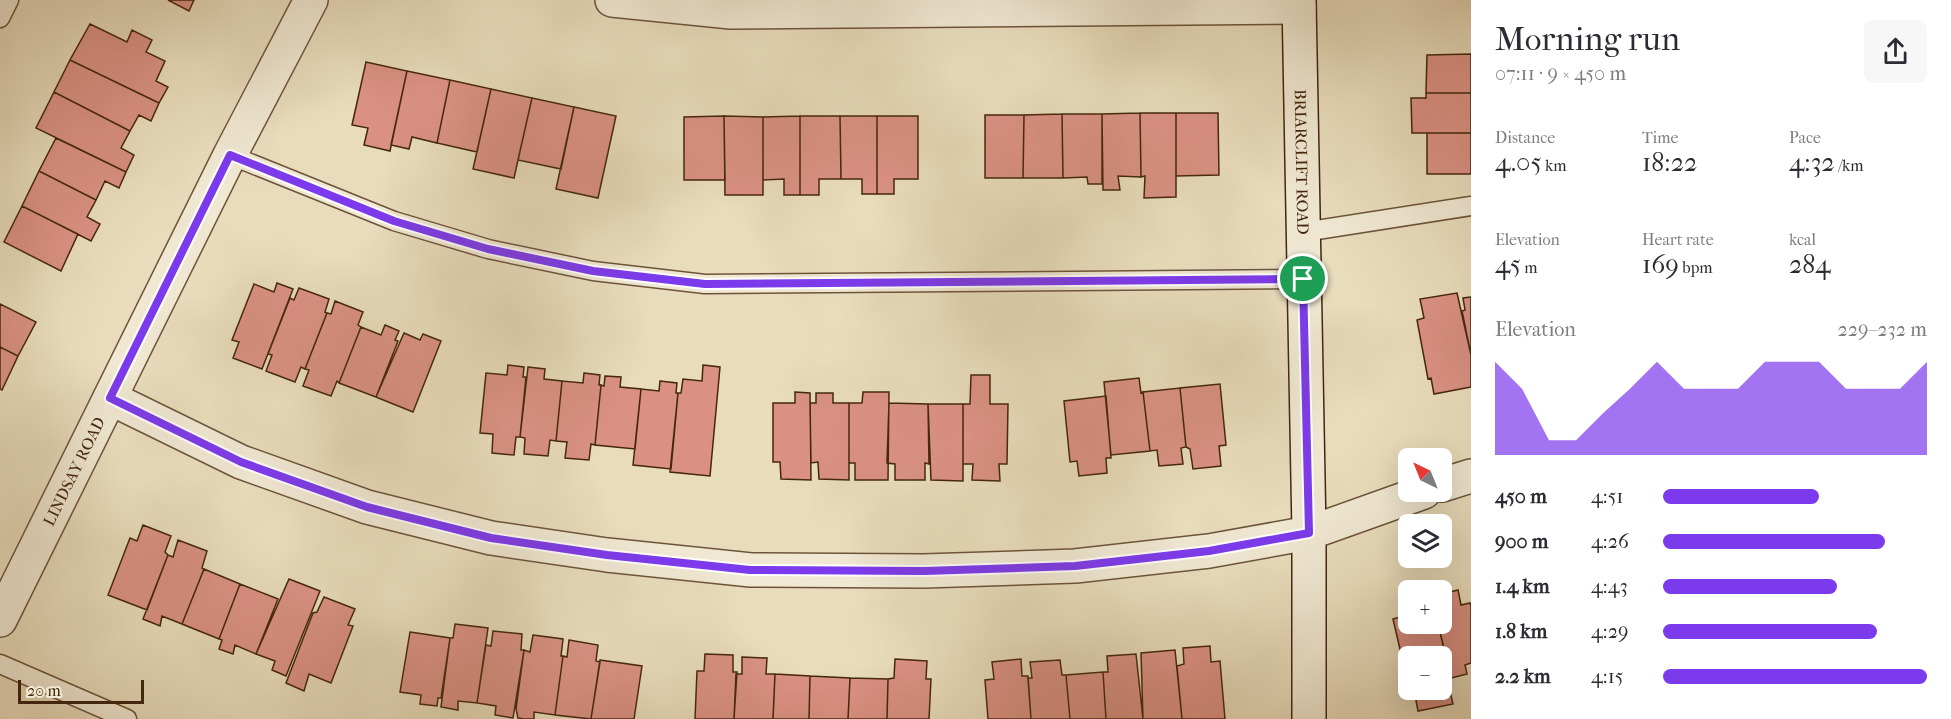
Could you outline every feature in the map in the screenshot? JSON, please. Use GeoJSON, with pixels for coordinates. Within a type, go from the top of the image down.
{"type":"FeatureCollection","features":[{"type":"Feature","properties":{"kind":"street","name":"LINDSAY ROAD"},"geometry":{"type":"LineString","coordinates":[[0,620],[230,155],[310,0]]}},
{"type":"Feature","properties":{"kind":"street"},"geometry":{"type":"LineString","coordinates":[[612,0],[731,12],[1299,3]]}},
{"type":"Feature","properties":{"kind":"street","name":"BRIARCLIFT ROAD"},"geometry":{"type":"LineString","coordinates":[[1299,3],[1309,533],[1309,719]]}},
{"type":"Feature","properties":{"kind":"street"},"geometry":{"type":"LineString","coordinates":[[110,398],[241,462],[367,507],[491,538],[607,555],[750,570],[935,570],[1075,566],[1209,551],[1309,533],[1398,501]]}},
{"type":"Feature","properties":{"kind":"street"},"geometry":{"type":"LineString","coordinates":[[1452,482],[1471,476]]}},
{"type":"Feature","properties":{"kind":"lane"},"geometry":{"type":"LineString","coordinates":[[0,18],[9,0]]}},
{"type":"Feature","properties":{"kind":"lane"},"geometry":{"type":"LineString","coordinates":[[230,155],[394,221],[488,249],[593,271],[705,284],[1303,279]]}},
{"type":"Feature","properties":{"kind":"lane"},"geometry":{"type":"LineString","coordinates":[[1304,232],[1471,206]]}},
{"type":"Feature","properties":{"kind":"lane"},"geometry":{"type":"LineString","coordinates":[[0,664],[127,719]]}},
{"type":"Feature","properties":{"kind":"building"},"geometry":{"type":"Polygon","coordinates":[[[168,0],[194,0],[189,11],[168,0]]]}},
{"type":"Feature","properties":{"kind":"building"},"geometry":{"type":"Polygon","coordinates":[[[90,24],[127,42],[132,30],[152,40],[146,52],[165,61],[156,81],[168,87],[159,103],[70,60],[90,24]]]}},
{"type":"Feature","properties":{"kind":"building"},"geometry":{"type":"Polygon","coordinates":[[[1471,54],[1471,93],[1426,93],[1427,55],[1471,54]]]}},
{"type":"Feature","properties":{"kind":"building"},"geometry":{"type":"Polygon","coordinates":[[[70,60],[159,103],[151,121],[139,115],[130,131],[54,92],[70,60]]]}},
{"type":"Feature","properties":{"kind":"building"},"geometry":{"type":"Polygon","coordinates":[[[366,62],[407,71],[390,151],[364,145],[368,128],[352,125],[366,62]]]}},
{"type":"Feature","properties":{"kind":"building"},"geometry":{"type":"Polygon","coordinates":[[[407,71],[450,80],[437,143],[412,137],[409,149],[391,145],[407,71]]]}},
{"type":"Feature","properties":{"kind":"building"},"geometry":{"type":"Polygon","coordinates":[[[450,80],[491,89],[477,152],[437,143],[450,80]]]}},
{"type":"Feature","properties":{"kind":"building"},"geometry":{"type":"Polygon","coordinates":[[[491,89],[532,98],[514,178],[473,169],[491,89]]]}},
{"type":"Feature","properties":{"kind":"building"},"geometry":{"type":"Polygon","coordinates":[[[54,92],[130,131],[121,148],[134,155],[126,172],[36,128],[54,92]]]}},
{"type":"Feature","properties":{"kind":"building"},"geometry":{"type":"Polygon","coordinates":[[[1426,93],[1471,93],[1471,133],[1412,133],[1411,98],[1426,98],[1426,93]]]}},
{"type":"Feature","properties":{"kind":"building"},"geometry":{"type":"Polygon","coordinates":[[[532,98],[574,107],[561,169],[518,160],[532,98]]]}},
{"type":"Feature","properties":{"kind":"building"},"geometry":{"type":"Polygon","coordinates":[[[574,107],[616,116],[598,198],[556,189],[574,107]]]}},
{"type":"Feature","properties":{"kind":"building"},"geometry":{"type":"Polygon","coordinates":[[[1140,113],[1176,113],[1176,197],[1144,198],[1145,176],[1141,177],[1140,113]]]}},
{"type":"Feature","properties":{"kind":"building"},"geometry":{"type":"Polygon","coordinates":[[[1140,113],[1141,177],[1118,176],[1120,190],[1103,190],[1102,114],[1140,113]]]}},
{"type":"Feature","properties":{"kind":"building"},"geometry":{"type":"Polygon","coordinates":[[[1176,113],[1218,113],[1219,175],[1176,176],[1176,113]]]}},
{"type":"Feature","properties":{"kind":"building"},"geometry":{"type":"Polygon","coordinates":[[[1062,114],[1102,114],[1102,184],[1088,184],[1087,177],[1063,178],[1062,114]]]}},
{"type":"Feature","properties":{"kind":"building"},"geometry":{"type":"Polygon","coordinates":[[[1062,114],[1063,178],[1023,178],[1024,115],[1062,114]]]}},
{"type":"Feature","properties":{"kind":"building"},"geometry":{"type":"Polygon","coordinates":[[[985,115],[1024,115],[1023,178],[985,178],[985,115]]]}},
{"type":"Feature","properties":{"kind":"building"},"geometry":{"type":"Polygon","coordinates":[[[724,116],[725,180],[684,180],[684,117],[724,116]]]}},
{"type":"Feature","properties":{"kind":"building"},"geometry":{"type":"Polygon","coordinates":[[[724,116],[763,117],[763,195],[725,195],[724,116]]]}},
{"type":"Feature","properties":{"kind":"building"},"geometry":{"type":"Polygon","coordinates":[[[800,116],[840,116],[841,179],[819,179],[819,195],[800,195],[800,116]]]}},
{"type":"Feature","properties":{"kind":"building"},"geometry":{"type":"Polygon","coordinates":[[[800,116],[800,195],[784,195],[784,179],[763,180],[763,117],[800,116]]]}},
{"type":"Feature","properties":{"kind":"building"},"geometry":{"type":"Polygon","coordinates":[[[840,116],[877,116],[877,194],[862,194],[862,179],[841,179],[840,116]]]}},
{"type":"Feature","properties":{"kind":"building"},"geometry":{"type":"Polygon","coordinates":[[[877,116],[918,116],[918,179],[894,179],[894,194],[877,194],[877,116]]]}},
{"type":"Feature","properties":{"kind":"building"},"geometry":{"type":"Polygon","coordinates":[[[1427,133],[1471,133],[1471,174],[1427,174],[1427,133]]]}},
{"type":"Feature","properties":{"kind":"building"},"geometry":{"type":"Polygon","coordinates":[[[56,138],[126,172],[119,188],[105,181],[96,200],[39,171],[56,138]]]}},
{"type":"Feature","properties":{"kind":"building"},"geometry":{"type":"Polygon","coordinates":[[[39,171],[96,200],[87,217],[100,224],[91,241],[22,206],[39,171]]]}},
{"type":"Feature","properties":{"kind":"building"},"geometry":{"type":"Polygon","coordinates":[[[22,206],[78,234],[61,271],[4,242],[22,206]]]}},
{"type":"Feature","properties":{"kind":"building"},"geometry":{"type":"Polygon","coordinates":[[[277,283],[293,289],[262,369],[233,358],[239,342],[232,340],[254,284],[274,292],[277,283]]]}},
{"type":"Feature","properties":{"kind":"building"},"geometry":{"type":"Polygon","coordinates":[[[299,288],[329,299],[325,312],[327,313],[305,369],[301,367],[295,382],[266,371],[272,355],[268,354],[290,298],[294,300],[299,288]]]}},
{"type":"Feature","properties":{"kind":"building"},"geometry":{"type":"Polygon","coordinates":[[[1457,293],[1471,355],[1471,387],[1434,394],[1431,378],[1428,379],[1417,320],[1424,318],[1420,299],[1457,293]]]}},
{"type":"Feature","properties":{"kind":"building"},"geometry":{"type":"Polygon","coordinates":[[[1471,297],[1471,355],[1462,311],[1465,310],[1463,298],[1471,297]]]}},
{"type":"Feature","properties":{"kind":"building"},"geometry":{"type":"Polygon","coordinates":[[[335,301],[363,312],[358,325],[361,327],[339,383],[337,381],[331,396],[303,386],[309,370],[305,369],[327,313],[331,314],[335,301]]]}},
{"type":"Feature","properties":{"kind":"building"},"geometry":{"type":"Polygon","coordinates":[[[0,304],[36,322],[18,356],[0,347],[0,304]]]}},
{"type":"Feature","properties":{"kind":"building"},"geometry":{"type":"Polygon","coordinates":[[[385,325],[399,331],[395,340],[398,341],[376,397],[339,383],[361,327],[381,335],[385,325]]]}},
{"type":"Feature","properties":{"kind":"building"},"geometry":{"type":"Polygon","coordinates":[[[404,333],[420,340],[423,334],[441,341],[413,412],[376,397],[404,333]]]}},
{"type":"Feature","properties":{"kind":"building"},"geometry":{"type":"Polygon","coordinates":[[[0,347],[18,356],[2,390],[0,389],[0,347]]]}},
{"type":"Feature","properties":{"kind":"building"},"geometry":{"type":"Polygon","coordinates":[[[508,365],[524,367],[523,377],[526,377],[520,437],[516,437],[514,455],[492,453],[493,434],[480,433],[486,373],[507,375],[508,365]]]}},
{"type":"Feature","properties":{"kind":"building"},"geometry":{"type":"Polygon","coordinates":[[[703,365],[720,367],[710,476],[670,472],[678,393],[681,393],[683,379],[702,381],[703,365]]]}},
{"type":"Feature","properties":{"kind":"building"},"geometry":{"type":"Polygon","coordinates":[[[528,367],[545,369],[544,379],[562,381],[556,441],[550,440],[548,456],[524,454],[525,438],[520,437],[528,367]]]}},
{"type":"Feature","properties":{"kind":"building"},"geometry":{"type":"Polygon","coordinates":[[[584,373],[600,375],[599,385],[601,385],[595,445],[591,444],[589,460],[565,458],[567,442],[556,441],[562,381],[583,383],[584,373]]]}},
{"type":"Feature","properties":{"kind":"building"},"geometry":{"type":"Polygon","coordinates":[[[971,375],[990,375],[990,404],[1008,404],[1007,464],[999,464],[1000,481],[972,480],[973,464],[963,464],[963,404],[970,404],[971,375]]]}},
{"type":"Feature","properties":{"kind":"building"},"geometry":{"type":"Polygon","coordinates":[[[605,376],[621,377],[620,387],[641,389],[635,449],[595,445],[601,385],[604,386],[605,376]]]}},
{"type":"Feature","properties":{"kind":"building"},"geometry":{"type":"Polygon","coordinates":[[[1139,378],[1141,393],[1143,392],[1150,451],[1111,455],[1104,382],[1139,378]]]}},
{"type":"Feature","properties":{"kind":"building"},"geometry":{"type":"Polygon","coordinates":[[[660,381],[677,383],[671,469],[633,465],[641,389],[659,391],[660,381]]]}},
{"type":"Feature","properties":{"kind":"building"},"geometry":{"type":"Polygon","coordinates":[[[1220,384],[1226,445],[1219,446],[1221,466],[1193,469],[1190,449],[1186,447],[1180,388],[1220,384]]]}},
{"type":"Feature","properties":{"kind":"building"},"geometry":{"type":"Polygon","coordinates":[[[1180,388],[1186,447],[1181,448],[1183,464],[1159,466],[1157,450],[1150,451],[1143,392],[1180,388]]]}},
{"type":"Feature","properties":{"kind":"building"},"geometry":{"type":"Polygon","coordinates":[[[795,392],[810,393],[811,480],[781,479],[780,462],[773,462],[773,403],[795,403],[795,392]]]}},
{"type":"Feature","properties":{"kind":"building"},"geometry":{"type":"Polygon","coordinates":[[[863,392],[889,392],[888,480],[855,480],[855,463],[849,463],[849,403],[862,403],[863,392]]]}},
{"type":"Feature","properties":{"kind":"building"},"geometry":{"type":"Polygon","coordinates":[[[816,393],[833,393],[833,403],[849,403],[849,480],[819,479],[818,462],[811,463],[810,403],[816,403],[816,393]]]}},
{"type":"Feature","properties":{"kind":"building"},"geometry":{"type":"Polygon","coordinates":[[[1106,396],[1111,458],[1106,458],[1107,473],[1079,476],[1077,461],[1070,462],[1064,401],[1106,396]]]}},
{"type":"Feature","properties":{"kind":"building"},"geometry":{"type":"Polygon","coordinates":[[[889,403],[928,404],[929,464],[925,463],[925,480],[895,480],[895,464],[887,463],[889,403]]]}},
{"type":"Feature","properties":{"kind":"building"},"geometry":{"type":"Polygon","coordinates":[[[928,404],[963,404],[963,481],[931,480],[928,404]]]}},
{"type":"Feature","properties":{"kind":"building"},"geometry":{"type":"Polygon","coordinates":[[[143,525],[171,536],[165,552],[168,555],[147,610],[108,595],[130,538],[137,541],[143,525]]]}},
{"type":"Feature","properties":{"kind":"building"},"geometry":{"type":"Polygon","coordinates":[[[178,540],[207,551],[202,568],[204,569],[182,624],[162,616],[160,626],[143,619],[168,555],[173,557],[178,540]]]}},
{"type":"Feature","properties":{"kind":"building"},"geometry":{"type":"Polygon","coordinates":[[[204,569],[240,584],[219,639],[182,624],[204,569]]]}},
{"type":"Feature","properties":{"kind":"building"},"geometry":{"type":"Polygon","coordinates":[[[289,579],[320,591],[286,676],[272,670],[275,661],[256,654],[289,579]]]}},
{"type":"Feature","properties":{"kind":"building"},"geometry":{"type":"Polygon","coordinates":[[[240,584],[278,599],[256,654],[235,645],[233,654],[219,649],[222,640],[219,639],[240,584]]]}},
{"type":"Feature","properties":{"kind":"building"},"geometry":{"type":"Polygon","coordinates":[[[1458,590],[1461,605],[1470,603],[1471,606],[1471,663],[1465,665],[1467,674],[1452,678],[1452,646],[1443,646],[1440,634],[1452,634],[1452,592],[1458,590]]]}},
{"type":"Feature","properties":{"kind":"building"},"geometry":{"type":"Polygon","coordinates":[[[324,597],[355,609],[348,625],[353,626],[331,683],[309,674],[304,691],[286,683],[313,613],[317,612],[324,597]]]}},
{"type":"Feature","properties":{"kind":"building"},"geometry":{"type":"Polygon","coordinates":[[[1398,618],[1398,634],[1440,634],[1444,646],[1399,646],[1393,619],[1398,618]]]}},
{"type":"Feature","properties":{"kind":"building"},"geometry":{"type":"Polygon","coordinates":[[[455,624],[488,628],[477,703],[458,701],[458,710],[441,707],[450,638],[453,638],[455,624]]]}},
{"type":"Feature","properties":{"kind":"building"},"geometry":{"type":"Polygon","coordinates":[[[493,631],[522,634],[521,650],[524,650],[513,718],[495,715],[496,706],[477,703],[486,645],[491,646],[493,631]]]}},
{"type":"Feature","properties":{"kind":"building"},"geometry":{"type":"Polygon","coordinates":[[[410,632],[450,638],[441,698],[438,698],[437,706],[420,704],[421,695],[400,692],[410,632]]]}},
{"type":"Feature","properties":{"kind":"building"},"geometry":{"type":"Polygon","coordinates":[[[533,635],[563,639],[561,656],[563,656],[555,715],[534,712],[534,719],[524,719],[518,718],[516,709],[524,650],[530,652],[533,635]]]}},
{"type":"Feature","properties":{"kind":"building"},"geometry":{"type":"Polygon","coordinates":[[[569,640],[598,645],[596,661],[600,662],[591,719],[555,715],[563,656],[567,657],[569,640]]]}},
{"type":"Feature","properties":{"kind":"building"},"geometry":{"type":"Polygon","coordinates":[[[1210,646],[1211,662],[1220,661],[1225,719],[1182,719],[1177,666],[1184,664],[1183,648],[1210,646]]]}},
{"type":"Feature","properties":{"kind":"building"},"geometry":{"type":"Polygon","coordinates":[[[1175,650],[1182,719],[1143,719],[1141,653],[1175,650]]]}},
{"type":"Feature","properties":{"kind":"building"},"geometry":{"type":"Polygon","coordinates":[[[705,654],[733,655],[733,672],[737,672],[734,719],[695,719],[697,671],[704,671],[705,654]]]}},
{"type":"Feature","properties":{"kind":"building"},"geometry":{"type":"Polygon","coordinates":[[[1136,654],[1143,719],[1106,719],[1103,672],[1108,672],[1107,656],[1136,654]]]}},
{"type":"Feature","properties":{"kind":"building"},"geometry":{"type":"Polygon","coordinates":[[[742,657],[767,658],[766,674],[775,674],[773,719],[734,719],[736,674],[742,674],[742,657]]]}},
{"type":"Feature","properties":{"kind":"building"},"geometry":{"type":"Polygon","coordinates":[[[895,659],[927,661],[926,679],[931,679],[929,719],[887,719],[888,679],[894,678],[895,659]]]}},
{"type":"Feature","properties":{"kind":"building"},"geometry":{"type":"Polygon","coordinates":[[[1021,659],[1022,676],[1028,676],[1031,719],[988,719],[985,680],[994,679],[992,662],[1021,659]]]}},
{"type":"Feature","properties":{"kind":"building"},"geometry":{"type":"Polygon","coordinates":[[[600,660],[642,666],[634,719],[591,719],[600,660]]]}},
{"type":"Feature","properties":{"kind":"building"},"geometry":{"type":"Polygon","coordinates":[[[1060,660],[1062,675],[1066,675],[1070,719],[1031,719],[1028,678],[1032,678],[1030,662],[1060,660]]]}},
{"type":"Feature","properties":{"kind":"building"},"geometry":{"type":"Polygon","coordinates":[[[1103,672],[1106,719],[1070,719],[1066,675],[1103,672]]]}},
{"type":"Feature","properties":{"kind":"building"},"geometry":{"type":"Polygon","coordinates":[[[775,674],[810,676],[809,719],[773,719],[775,674]]]}},
{"type":"Feature","properties":{"kind":"building"},"geometry":{"type":"Polygon","coordinates":[[[810,676],[850,678],[848,719],[809,719],[810,676]]]}},
{"type":"Feature","properties":{"kind":"building"},"geometry":{"type":"Polygon","coordinates":[[[850,678],[888,679],[887,719],[848,719],[850,678]]]}},
{"type":"Feature","properties":{"kind":"building"},"geometry":{"type":"Polygon","coordinates":[[[1416,700],[1452,700],[1453,704],[1418,711],[1416,700]]]}},
{"type":"Feature","properties":{"kind":"route"},"geometry":{"type":"LineString","coordinates":[[230,155],[394,221],[488,249],[593,271],[705,284],[1303,279],[1309,533],[1209,551],[1075,566],[924,571],[750,570],[607,555],[491,538],[367,507],[241,462],[110,398],[230,155]]}}]}
